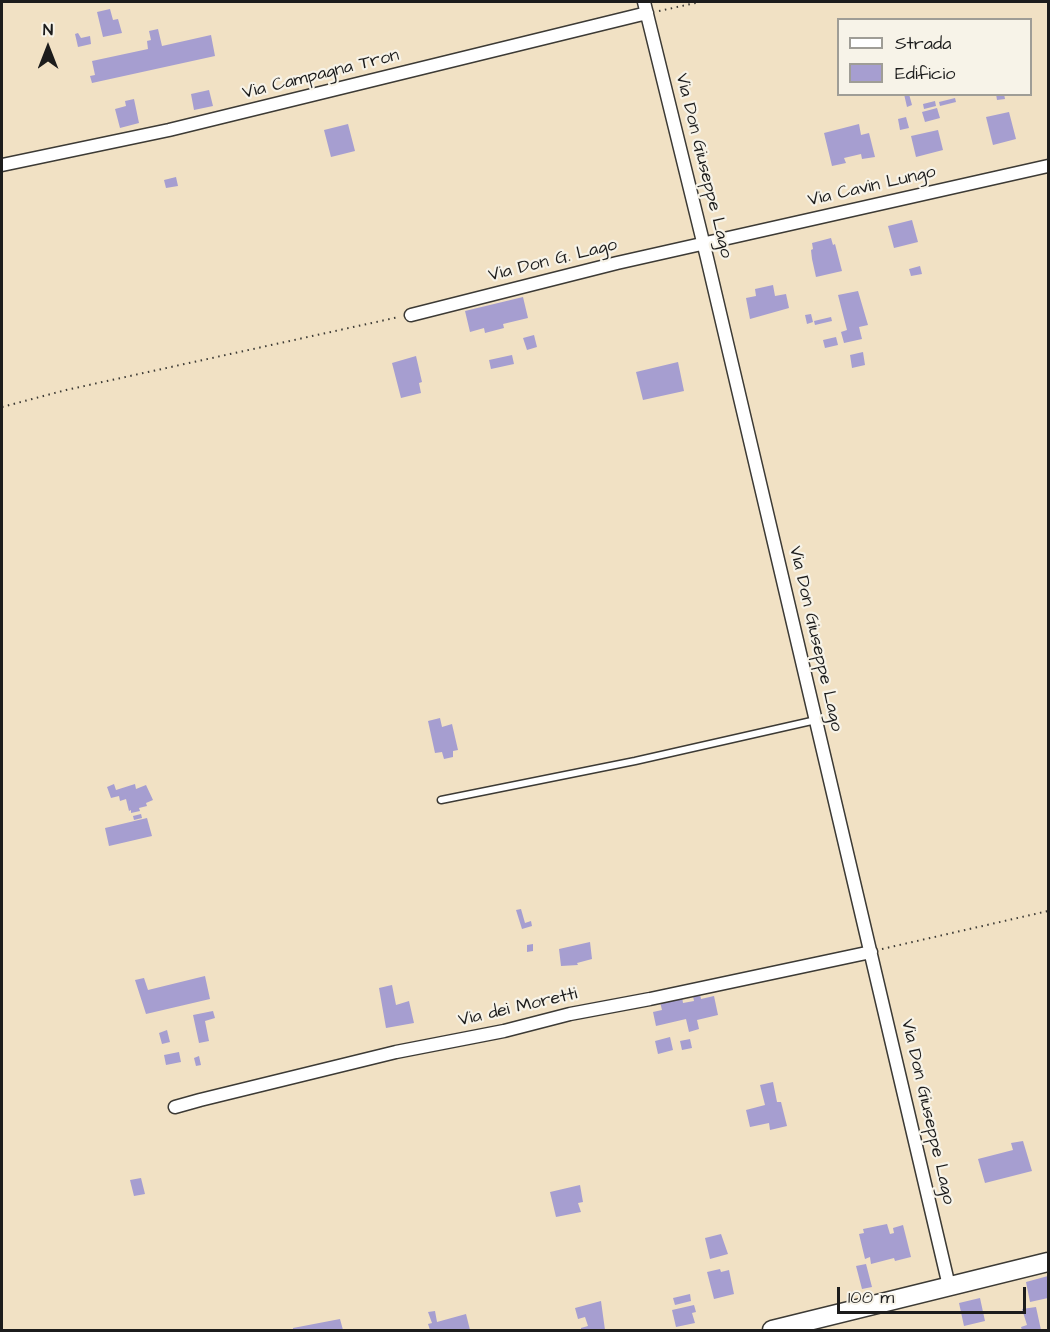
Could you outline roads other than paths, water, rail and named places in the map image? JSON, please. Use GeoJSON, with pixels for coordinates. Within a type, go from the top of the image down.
{"type":"FeatureCollection","features":[{"type":"Feature","properties":{"kind":"main road"},"geometry":{"type":"LineString","coordinates":[[772,1330],[1048,1262]]}},
{"type":"Feature","properties":{"kind":"street","name":"Via Campagna Tron"},"geometry":{"type":"LineString","coordinates":[[2,165],[169,130],[646,7]]}},
{"type":"Feature","properties":{"kind":"street","name":"Via Don Giuseppe Lago"},"geometry":{"type":"LineString","coordinates":[[646,7],[704,244],[949,1286]]}},
{"type":"Feature","properties":{"kind":"street","name":"Via Cavin Lungo"},"geometry":{"type":"LineString","coordinates":[[704,244],[1048,166]]}},
{"type":"Feature","properties":{"kind":"street","name":"Via Don G. Lago"},"geometry":{"type":"LineString","coordinates":[[411,315],[616,263],[704,244]]}},
{"type":"Feature","properties":{"kind":"street","name":"Via dei Moretti"},"geometry":{"type":"LineString","coordinates":[[175,1107],[396,1052],[871,952]]}},
{"type":"Feature","properties":{"kind":"lane"},"geometry":{"type":"LineString","coordinates":[[441,800],[635,761],[816,720]]}}]}
